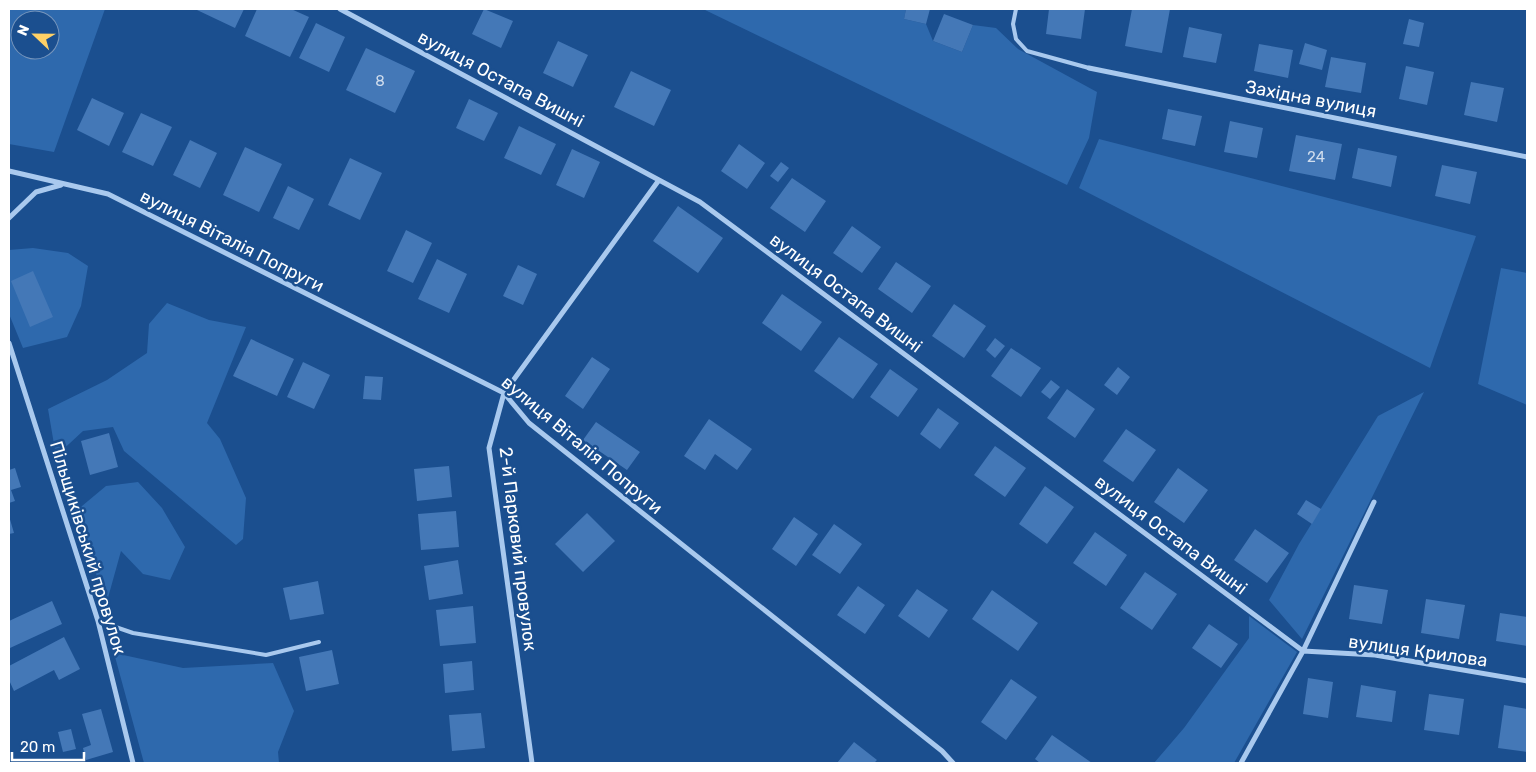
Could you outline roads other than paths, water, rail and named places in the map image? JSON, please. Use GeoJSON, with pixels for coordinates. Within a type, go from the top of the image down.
{"type":"FeatureCollection","features":[{"type":"Feature","properties":{"kind":"street","name":"вулиця Остапа Вишні"},"geometry":{"type":"LineString","coordinates":[[340,9],[700,202],[1304,651]]}},
{"type":"Feature","properties":{"kind":"street","name":"Західна вулиця"},"geometry":{"type":"LineString","coordinates":[[1089,68],[1527,157]]}},
{"type":"Feature","properties":{"kind":"street","name":"вулиця Віталія Попруги"},"geometry":{"type":"LineString","coordinates":[[9,171],[108,194],[504,393],[529,423],[942,751],[953,763]]}},
{"type":"Feature","properties":{"kind":"street","name":"2-й Парковий провулок"},"geometry":{"type":"LineString","coordinates":[[532,763],[489,448],[504,393],[659,180]]}},
{"type":"Feature","properties":{"kind":"street"},"geometry":{"type":"LineString","coordinates":[[9,218],[36,192],[64,185]]}},
{"type":"Feature","properties":{"kind":"street","name":"Пільщиківський провулок"},"geometry":{"type":"LineString","coordinates":[[9,343],[98,620],[133,763]]}},
{"type":"Feature","properties":{"kind":"street"},"geometry":{"type":"LineString","coordinates":[[1241,763],[1304,651],[1374,502]]}},
{"type":"Feature","properties":{"kind":"street","name":"вулиця Крилова"},"geometry":{"type":"LineString","coordinates":[[1304,651],[1375,656],[1527,681]]}},
{"type":"Feature","properties":{"kind":"lane"},"geometry":{"type":"LineString","coordinates":[[1016,9],[1013,24],[1016,38],[1027,51],[1089,68]]}},
{"type":"Feature","properties":{"kind":"lane"},"geometry":{"type":"LineString","coordinates":[[98,620],[133,632],[266,654],[319,642]]}}]}
